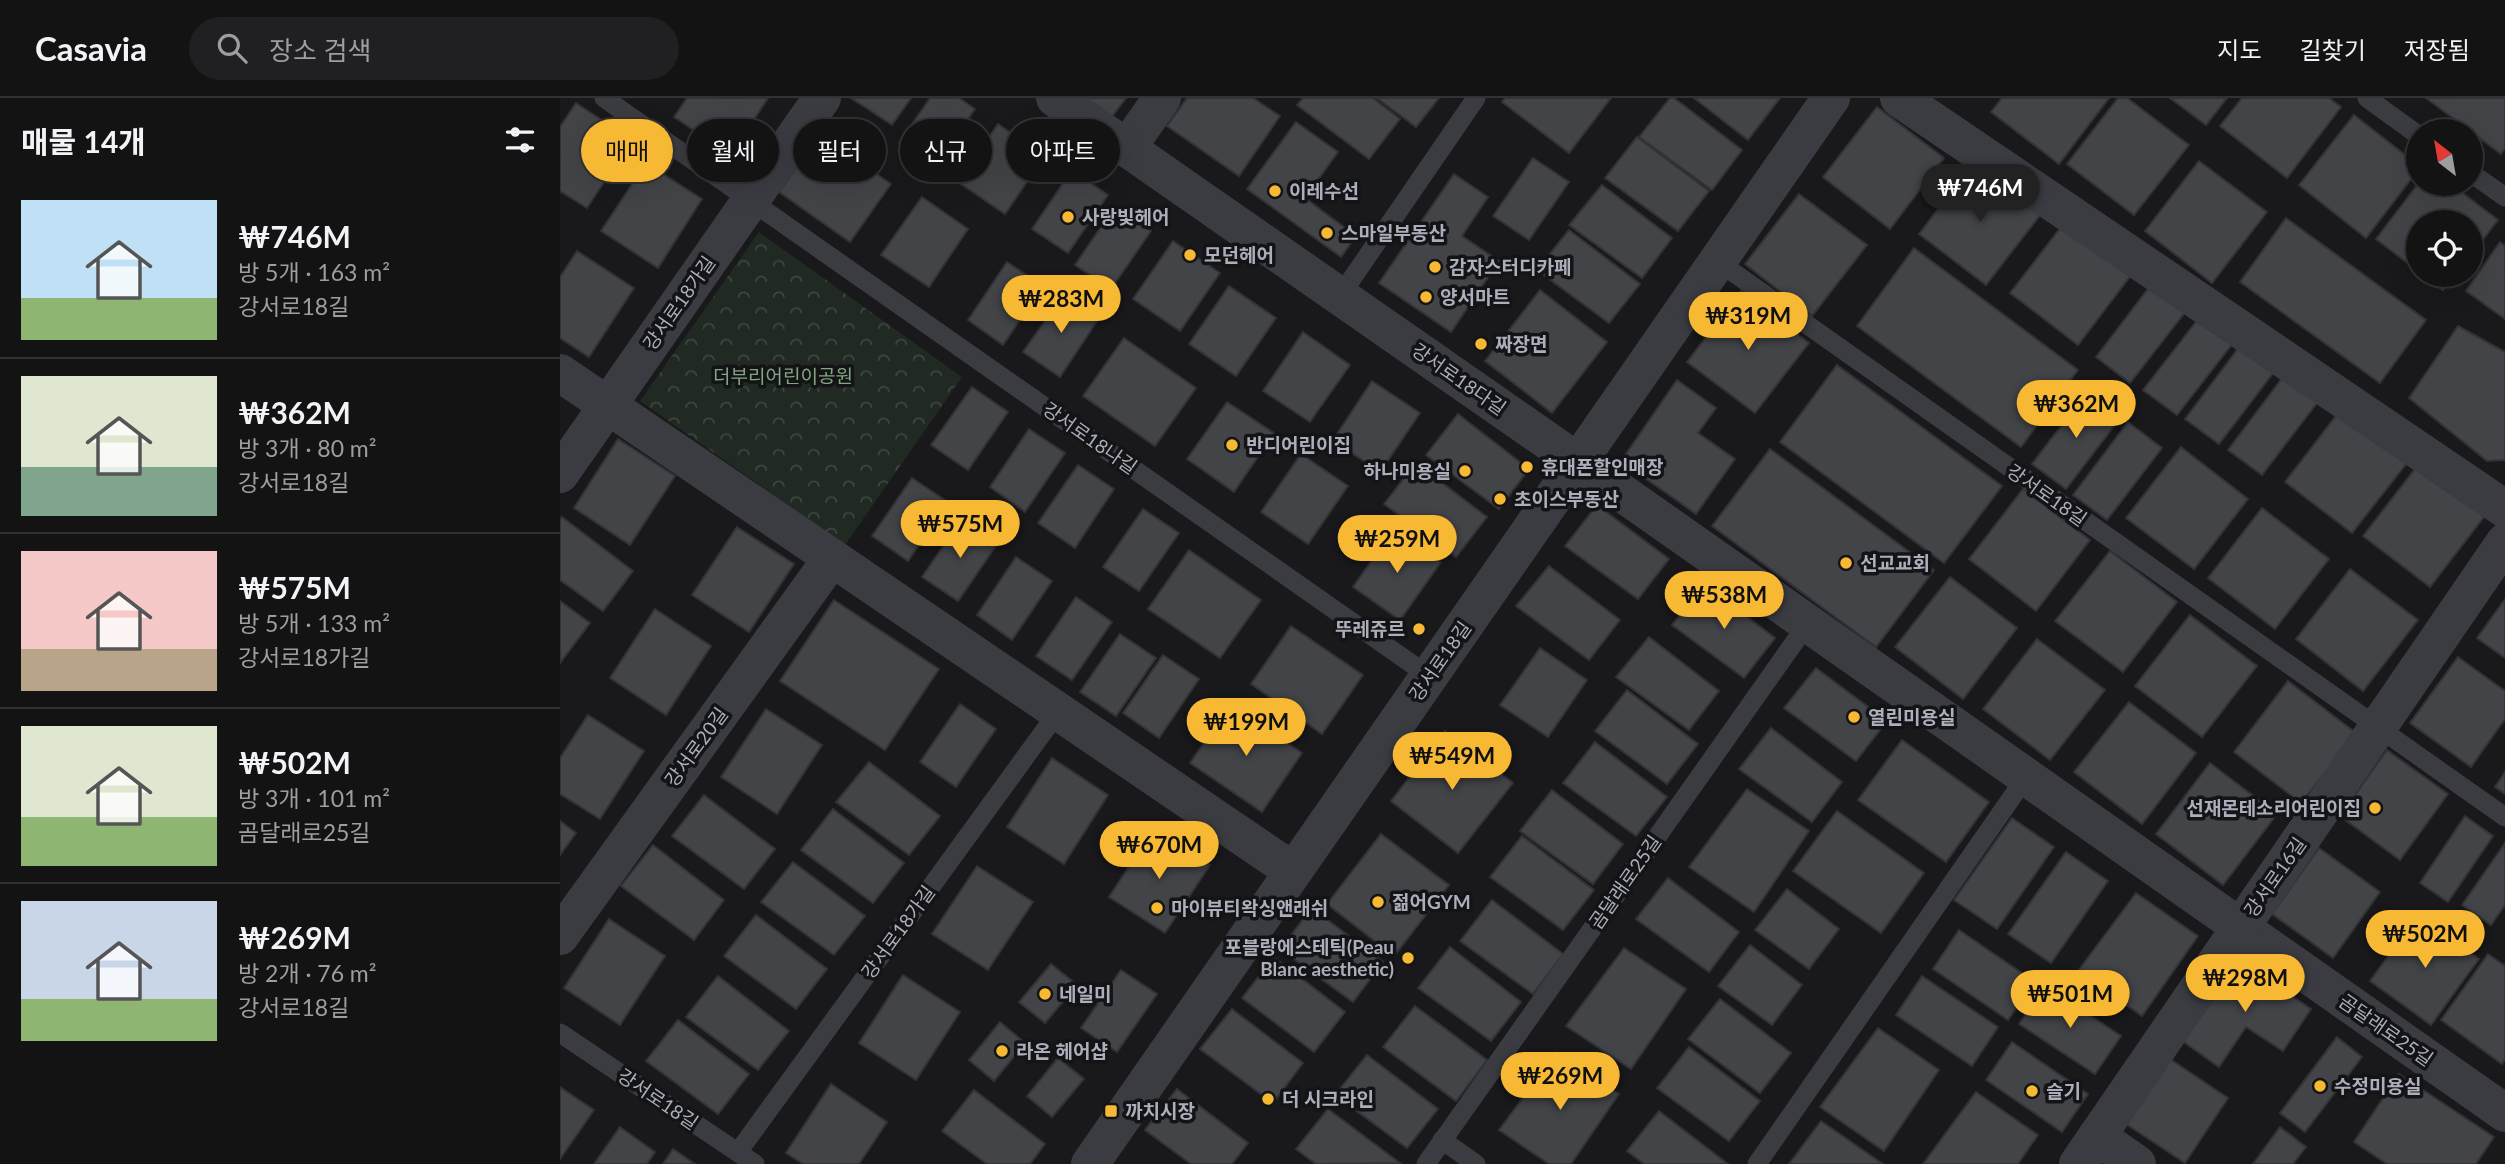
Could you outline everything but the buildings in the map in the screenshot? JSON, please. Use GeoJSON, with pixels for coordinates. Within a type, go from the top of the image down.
{"type":"FeatureCollection","features":[{"type":"Feature","properties":{"kind":"street"},"geometry":{"type":"LineString","coordinates":[[751,201],[822,98]]}},
{"type":"Feature","properties":{"kind":"street","name":"강서로18다길"},"geometry":{"type":"LineString","coordinates":[[1055,98],[1578,462]]}},
{"type":"Feature","properties":{"kind":"street"},"geometry":{"type":"LineString","coordinates":[[1127,148],[1162,98]]}},
{"type":"Feature","properties":{"kind":"street","name":"강서로18길"},"geometry":{"type":"LineString","coordinates":[[1090,1164],[1831,98]]}},
{"type":"Feature","properties":{"kind":"street"},"geometry":{"type":"LineString","coordinates":[[1899,98],[2505,509]]}},
{"type":"Feature","properties":{"kind":"street","name":"강서로18가길"},"geometry":{"type":"LineString","coordinates":[[560,474],[751,201]]}},
{"type":"Feature","properties":{"kind":"street"},"geometry":{"type":"LineString","coordinates":[[560,373],[1293,871]]}},
{"type":"Feature","properties":{"kind":"street","name":"곰달래로25길"},"geometry":{"type":"LineString","coordinates":[[1578,462],[2505,1113]]}},
{"type":"Feature","properties":{"kind":"street","name":"강서로16길"},"geometry":{"type":"LineString","coordinates":[[2087,1150],[2505,542]]}},
{"type":"Feature","properties":{"kind":"street","name":"강서로20길"},"geometry":{"type":"LineString","coordinates":[[560,936],[832,558]]}},
{"type":"Feature","properties":{"kind":"street"},"geometry":{"type":"LineString","coordinates":[[2087,1150],[2137,1164]]}},
{"type":"Feature","properties":{"kind":"lane","name":"강서로18나길"},"geometry":{"type":"LineString","coordinates":[[604,98],[1429,676]]}},
{"type":"Feature","properties":{"kind":"lane"},"geometry":{"type":"LineString","coordinates":[[1340,296],[1476,98]]}},
{"type":"Feature","properties":{"kind":"lane"},"geometry":{"type":"LineString","coordinates":[[2367,98],[2406,126]]}},
{"type":"Feature","properties":{"kind":"lane"},"geometry":{"type":"LineString","coordinates":[[2483,181],[2505,197]]}},
{"type":"Feature","properties":{"kind":"lane","name":"강서로18길"},"geometry":{"type":"LineString","coordinates":[[1717,261],[2377,728]]}},
{"type":"Feature","properties":{"kind":"lane","name":"곰달래로25길"},"geometry":{"type":"LineString","coordinates":[[1426,1164],[1808,623]]}},
{"type":"Feature","properties":{"kind":"lane","name":"강서로18가길"},"geometry":{"type":"LineString","coordinates":[[738,1152],[1058,712]]}},
{"type":"Feature","properties":{"kind":"lane"},"geometry":{"type":"LineString","coordinates":[[2377,728],[2505,817]]}},
{"type":"Feature","properties":{"kind":"lane"},"geometry":{"type":"LineString","coordinates":[[1757,1164],[2026,777]]}},
{"type":"Feature","properties":{"kind":"lane","name":"강서로18길"},"geometry":{"type":"LineString","coordinates":[[560,1033],[755,1164]]}},
{"type":"Feature","properties":{"kind":"lane"},"geometry":{"type":"LineString","coordinates":[[1442,1140],[1476,1164]]}},
{"type":"Feature","properties":{"kind":"green space","name":"더부리어린이공원"},"geometry":{"type":"Polygon","coordinates":[[[759,232],[962,377],[845,545],[640,401],[759,232]]]}},
{"type":"Feature","properties":{"kind":"place","name":"이레수선"},"geometry":{"type":"Point","coordinates":[1275,191]}},
{"type":"Feature","properties":{"kind":"place","name":"사랑빛헤어"},"geometry":{"type":"Point","coordinates":[1068,217]}},
{"type":"Feature","properties":{"kind":"place","name":"스마일부동산"},"geometry":{"type":"Point","coordinates":[1327,233]}},
{"type":"Feature","properties":{"kind":"place","name":"모던헤어"},"geometry":{"type":"Point","coordinates":[1190,255]}},
{"type":"Feature","properties":{"kind":"place","name":"감자스터디카페"},"geometry":{"type":"Point","coordinates":[1435,267]}},
{"type":"Feature","properties":{"kind":"place","name":"양서마트"},"geometry":{"type":"Point","coordinates":[1426,297]}},
{"type":"Feature","properties":{"kind":"place","name":"짜장면"},"geometry":{"type":"Point","coordinates":[1481,344]}},
{"type":"Feature","properties":{"kind":"place","name":"반디어린이집"},"geometry":{"type":"Point","coordinates":[1232,445]}},
{"type":"Feature","properties":{"kind":"place","name":"휴대폰할인매장"},"geometry":{"type":"Point","coordinates":[1527,467]}},
{"type":"Feature","properties":{"kind":"place","name":"하나미용실"},"geometry":{"type":"Point","coordinates":[1465,471]}},
{"type":"Feature","properties":{"kind":"place","name":"초이스부동산"},"geometry":{"type":"Point","coordinates":[1500,499]}},
{"type":"Feature","properties":{"kind":"place","name":"선교교회"},"geometry":{"type":"Point","coordinates":[1846,563]}},
{"type":"Feature","properties":{"kind":"place","name":"뚜레쥬르"},"geometry":{"type":"Point","coordinates":[1419,629]}},
{"type":"Feature","properties":{"kind":"place","name":"열린미용실"},"geometry":{"type":"Point","coordinates":[1854,717]}},
{"type":"Feature","properties":{"kind":"place","name":"선재몬테소리어린이집"},"geometry":{"type":"Point","coordinates":[2375,808]}},
{"type":"Feature","properties":{"kind":"place","name":"젊어GYM"},"geometry":{"type":"Point","coordinates":[1378,902]}},
{"type":"Feature","properties":{"kind":"place","name":"마이뷰티왁싱앤래쉬"},"geometry":{"type":"Point","coordinates":[1157,908]}},
{"type":"Feature","properties":{"kind":"place","name":"포블랑에스테틱(Peau Blanc aesthetic)"},"geometry":{"type":"Point","coordinates":[1408,958]}},
{"type":"Feature","properties":{"kind":"place","name":"네일미"},"geometry":{"type":"Point","coordinates":[1045,994]}},
{"type":"Feature","properties":{"kind":"place","name":"라온 헤어샵"},"geometry":{"type":"Point","coordinates":[1002,1051]}},
{"type":"Feature","properties":{"kind":"place","name":"수정미용실"},"geometry":{"type":"Point","coordinates":[2320,1086]}},
{"type":"Feature","properties":{"kind":"place","name":"슬기"},"geometry":{"type":"Point","coordinates":[2032,1091]}},
{"type":"Feature","properties":{"kind":"place","name":"더 시크라인"},"geometry":{"type":"Point","coordinates":[1268,1099]}},
{"type":"Feature","properties":{"kind":"place","name":"까치시장"},"geometry":{"type":"Point","coordinates":[1111,1111]}}]}
